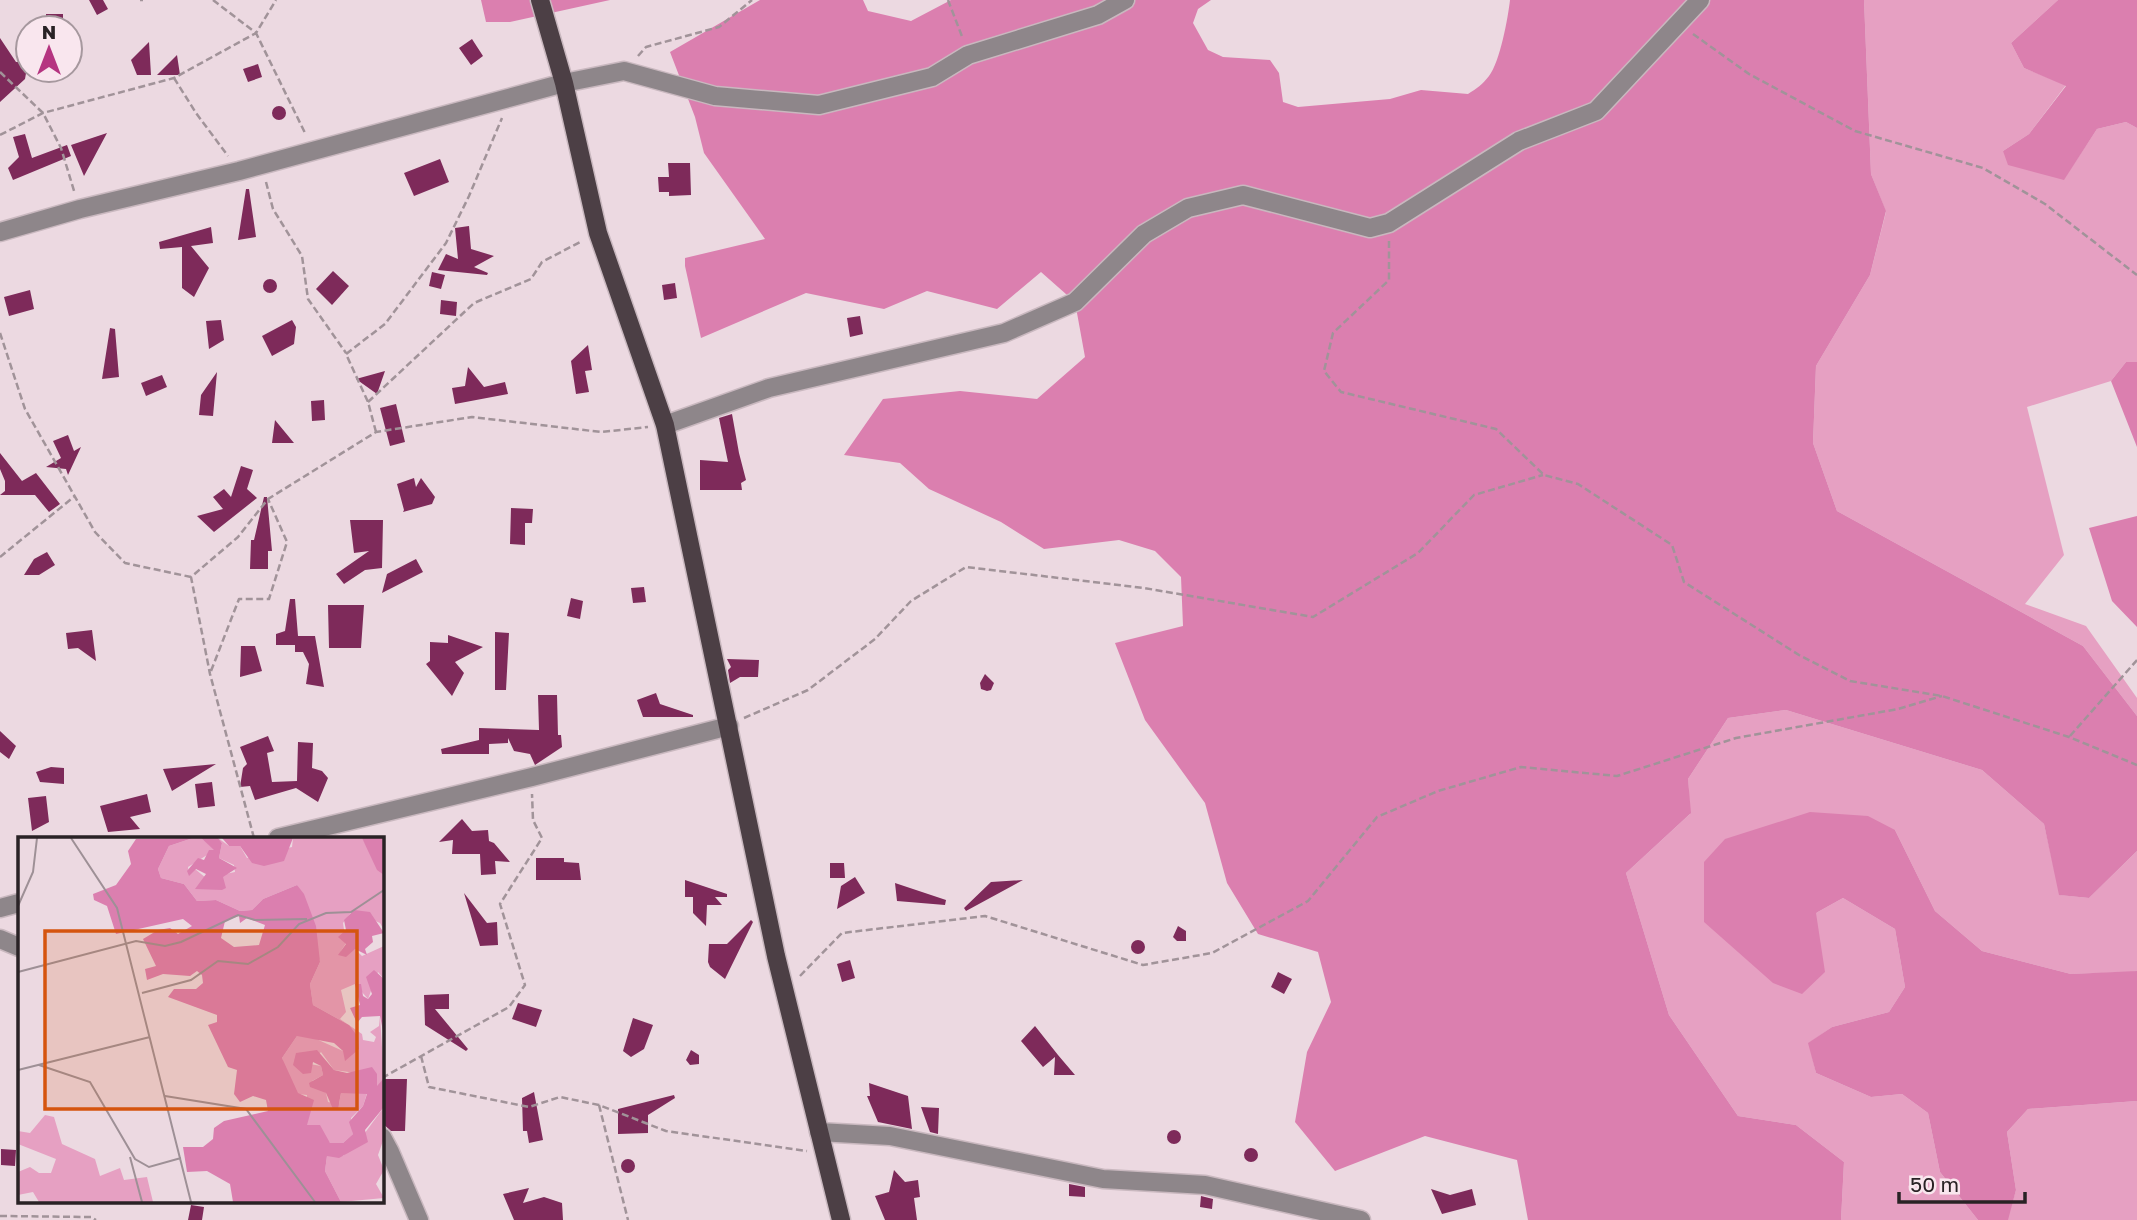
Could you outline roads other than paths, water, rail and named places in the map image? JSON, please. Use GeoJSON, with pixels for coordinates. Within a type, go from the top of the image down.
{"type":"FeatureCollection","features":[{"type":"Feature","properties":{"kind":"main road"},"geometry":{"type":"LineString","coordinates":[[540,0],[564,83],[598,233],[665,425],[785,991],[841,1220]]}},
{"type":"Feature","properties":{"kind":"street"},"geometry":{"type":"LineString","coordinates":[[0,232],[80,209],[262,165],[564,83],[624,71],[715,96],[819,105],[932,77],[968,55],[1098,15],[1125,0]]}},
{"type":"Feature","properties":{"kind":"street"},"geometry":{"type":"LineString","coordinates":[[665,425],[769,388],[1004,333],[1075,302],[1144,234],[1188,208],[1243,195],[1370,228],[1389,223],[1519,141],[1596,111],[1700,0]]}},
{"type":"Feature","properties":{"kind":"street"},"geometry":{"type":"LineString","coordinates":[[282,837],[729,726]]}},
{"type":"Feature","properties":{"kind":"street"},"geometry":{"type":"LineString","coordinates":[[0,908],[18,903]]}},
{"type":"Feature","properties":{"kind":"street"},"geometry":{"type":"LineString","coordinates":[[0,939],[18,947]]}},
{"type":"Feature","properties":{"kind":"street"},"geometry":{"type":"LineString","coordinates":[[819,1132],[890,1136],[1103,1179],[1205,1185],[1361,1220]]}},
{"type":"Feature","properties":{"kind":"street"},"geometry":{"type":"LineString","coordinates":[[383,1140],[419,1220]]}}]}
